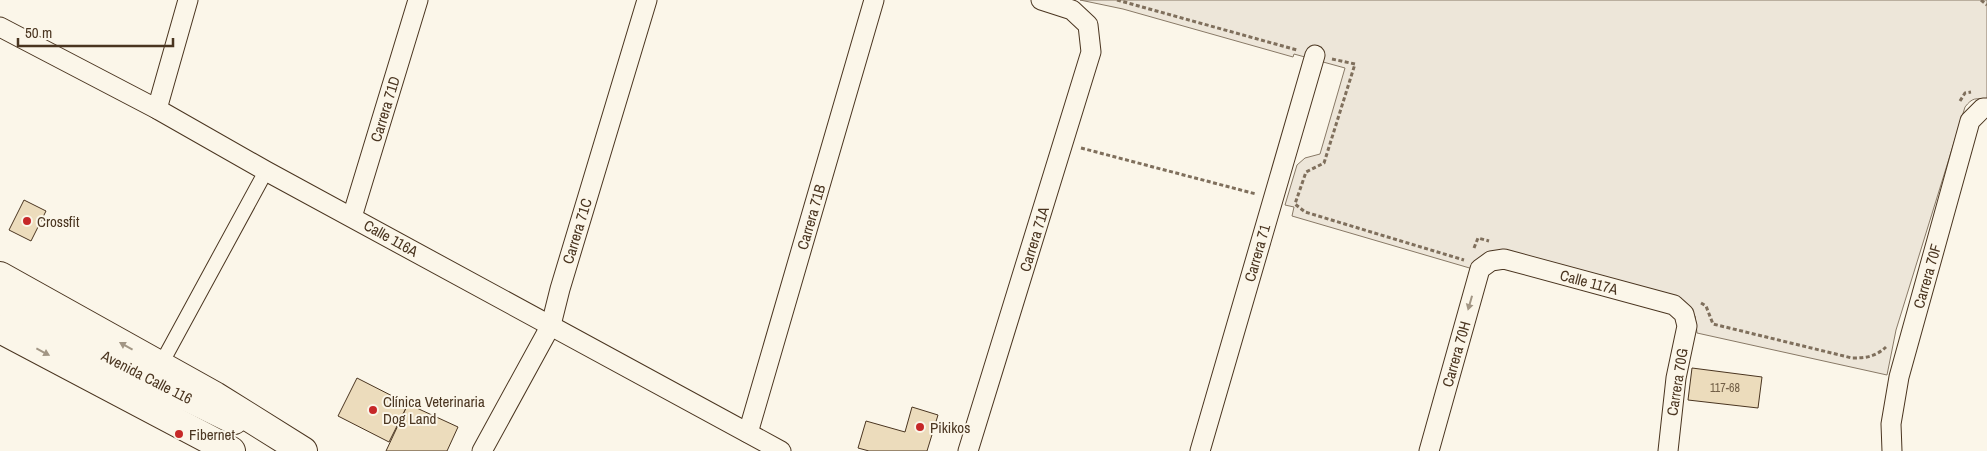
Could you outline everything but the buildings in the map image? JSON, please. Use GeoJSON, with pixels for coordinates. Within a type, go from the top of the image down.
{"type":"FeatureCollection","features":[{"type":"Feature","properties":{"kind":"main road"},"geometry":{"type":"LineString","coordinates":[[0,276],[214,396],[303,451]]}},
{"type":"Feature","properties":{"kind":"main road","name":"Avenida Calle 116"},"geometry":{"type":"LineString","coordinates":[[0,300],[122,365],[296,451]]}},
{"type":"Feature","properties":{"kind":"main road","name":"Avenida Calle 116"},"geometry":{"type":"LineString","coordinates":[[0,329],[230,451]]}},
{"type":"Feature","properties":{"kind":"street"},"geometry":{"type":"LineString","coordinates":[[157,109],[188,0]]}},
{"type":"Feature","properties":{"kind":"street","name":"Carrera 71D"},"geometry":{"type":"LineString","coordinates":[[352,217],[418,0]]}},
{"type":"Feature","properties":{"kind":"street","name":"Carrera 71C"},"geometry":{"type":"LineString","coordinates":[[482,451],[551,325],[562,280],[647,0]]}},
{"type":"Feature","properties":{"kind":"street","name":"Carrera 71B"},"geometry":{"type":"LineString","coordinates":[[748,433],[874,0]]}},
{"type":"Feature","properties":{"kind":"street","name":"Carrera 71A"},"geometry":{"type":"LineString","coordinates":[[968,451],[1091,52],[1088,25],[1072,10],[1041,0]]}},
{"type":"Feature","properties":{"kind":"street","name":"Calle 116A"},"geometry":{"type":"LineString","coordinates":[[0,27],[157,109],[266,171],[781,451]]}},
{"type":"Feature","properties":{"kind":"street","name":"Carrera 71"},"geometry":{"type":"LineString","coordinates":[[1200,451],[1272,198],[1315,56]]}},
{"type":"Feature","properties":{"kind":"street","name":"Carrera 70F"},"geometry":{"type":"LineString","coordinates":[[1892,451],[1891,424],[1899,377],[1970,121],[1981,103]]}},
{"type":"Feature","properties":{"kind":"street"},"geometry":{"type":"LineString","coordinates":[[160,366],[266,171]]}},
{"type":"Feature","properties":{"kind":"street","name":"Calle 117A"},"geometry":{"type":"LineString","coordinates":[[1491,261],[1504,258],[1691,308]]}},
{"type":"Feature","properties":{"kind":"street","name":"Carrera 70H"},"geometry":{"type":"LineString","coordinates":[[1428,451],[1480,269],[1491,261]]}},
{"type":"Feature","properties":{"kind":"street","name":"Carrera 70G"},"geometry":{"type":"LineString","coordinates":[[1668,451],[1676,378],[1691,308]]}},
{"type":"Feature","properties":{"kind":"path"},"geometry":{"type":"LineString","coordinates":[[1117,0],[1284,45],[1315,56],[1355,64],[1324,163],[1306,172],[1295,204]]}},
{"type":"Feature","properties":{"kind":"path"},"geometry":{"type":"LineString","coordinates":[[1981,0],[1987,4]]}},
{"type":"Feature","properties":{"kind":"path"},"geometry":{"type":"LineString","coordinates":[[1955,109],[1965,93],[1981,103]]}},
{"type":"Feature","properties":{"kind":"path"},"geometry":{"type":"LineString","coordinates":[[1063,143],[1295,204],[1305,212],[1469,262]]}},
{"type":"Feature","properties":{"kind":"path"},"geometry":{"type":"LineString","coordinates":[[1472,254],[1478,238],[1497,243]]}},
{"type":"Feature","properties":{"kind":"path"},"geometry":{"type":"LineString","coordinates":[[1691,308],[1706,306],[1713,324],[1852,358],[1866,358],[1886,347]]}},
{"type":"Feature","properties":{"kind":"shaded area"},"geometry":{"type":"Polygon","coordinates":[[[1080,0],[1987,0],[1987,101],[1974,99],[1965,107],[1896,330],[1887,375],[1697,333],[1695,316],[1683,304],[1508,252],[1487,254],[1473,269],[1292,216],[1294,207],[1285,205],[1297,165],[1305,158],[1320,154],[1345,68],[1294,54],[1293,57],[1123,9],[1080,0]]]}},
{"type":"Feature","properties":{"kind":"place","name":"Crossfit"},"geometry":{"type":"Point","coordinates":[27,221]}},
{"type":"Feature","properties":{"kind":"place","name":"Clínica Veterinaria Dog Land"},"geometry":{"type":"Point","coordinates":[373,410]}},
{"type":"Feature","properties":{"kind":"place","name":"Pikikos"},"geometry":{"type":"Point","coordinates":[920,427]}},
{"type":"Feature","properties":{"kind":"place","name":"Fibernet"},"geometry":{"type":"Point","coordinates":[179,434]}}]}
